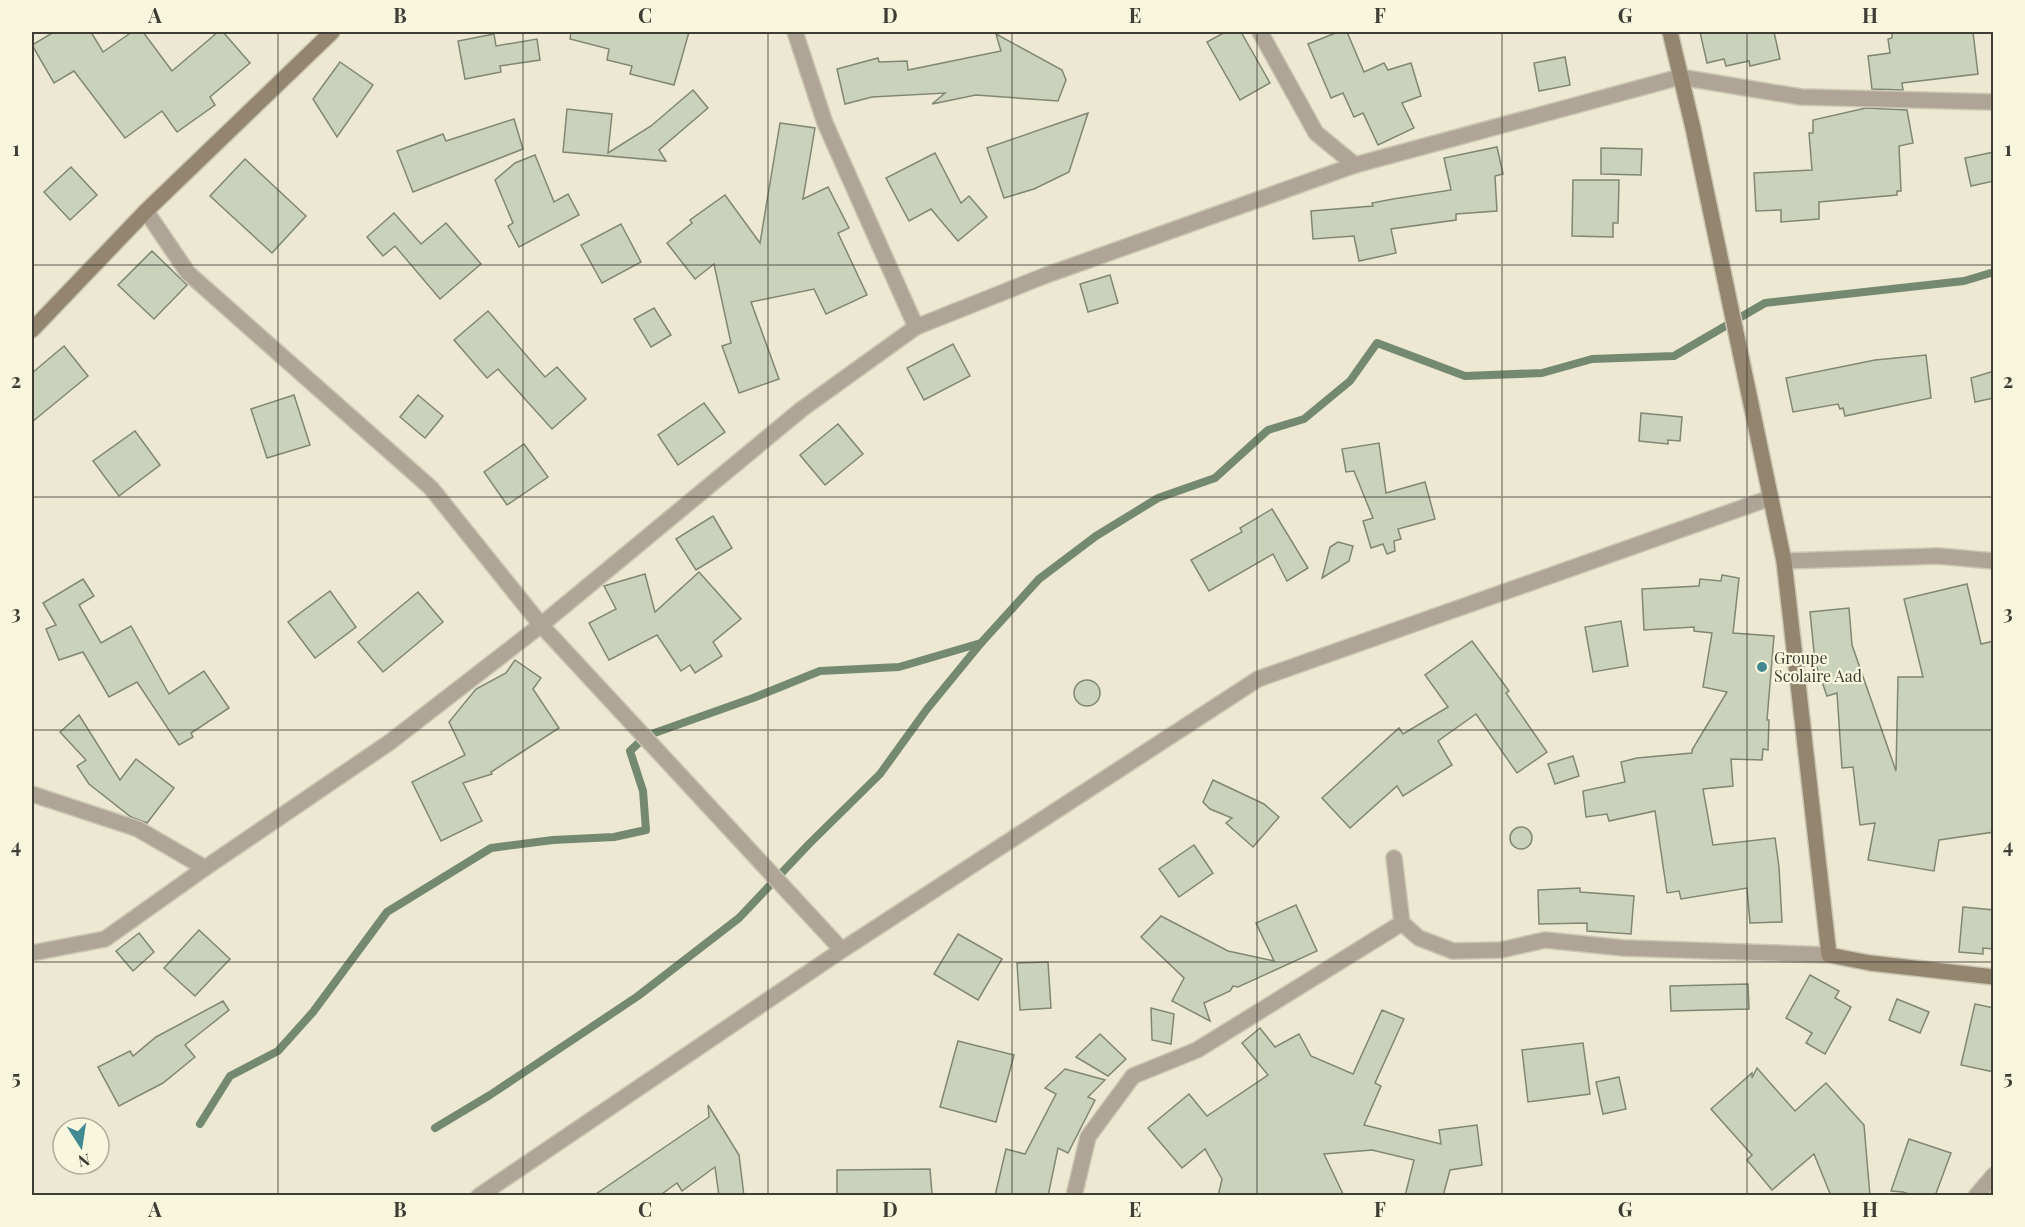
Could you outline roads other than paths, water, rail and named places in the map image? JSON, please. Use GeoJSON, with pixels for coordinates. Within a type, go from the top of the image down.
{"type":"FeatureCollection","features":[{"type":"Feature","properties":{"kind":"street"},"geometry":{"type":"LineString","coordinates":[[32,330],[146,211],[332,32]]}},
{"type":"Feature","properties":{"kind":"street"},"geometry":{"type":"LineString","coordinates":[[795,32],[825,123],[916,327]]}},
{"type":"Feature","properties":{"kind":"street"},"geometry":{"type":"LineString","coordinates":[[1260,32],[1316,133],[1355,165]]}},
{"type":"Feature","properties":{"kind":"street"},"geometry":{"type":"LineString","coordinates":[[1670,32],[1693,128],[1784,561],[1829,955]]}},
{"type":"Feature","properties":{"kind":"street"},"geometry":{"type":"LineString","coordinates":[[32,953],[105,939],[390,742],[542,625],[802,409],[916,327],[1044,276],[1355,165],[1680,77],[1801,97],[1994,102]]}},
{"type":"Feature","properties":{"kind":"street"},"geometry":{"type":"LineString","coordinates":[[146,211],[188,273],[432,488],[542,625],[842,950]]}},
{"type":"Feature","properties":{"kind":"street"},"geometry":{"type":"LineString","coordinates":[[479,1196],[842,950],[1258,679],[1770,498]]}},
{"type":"Feature","properties":{"kind":"street"},"geometry":{"type":"LineString","coordinates":[[1784,561],[1938,556],[1994,561]]}},
{"type":"Feature","properties":{"kind":"street"},"geometry":{"type":"LineString","coordinates":[[32,794],[138,829],[205,868]]}},
{"type":"Feature","properties":{"kind":"street"},"geometry":{"type":"LineString","coordinates":[[1394,858],[1402,922],[1419,938],[1453,951],[1501,950],[1545,940],[1624,948],[1829,955],[1870,963],[1994,977]]}},
{"type":"Feature","properties":{"kind":"street"},"geometry":{"type":"LineString","coordinates":[[1074,1196],[1088,1137],[1132,1077],[1197,1050],[1402,922]]}},
{"type":"Feature","properties":{"kind":"street"},"geometry":{"type":"LineString","coordinates":[[1976,1196],[1994,1175]]}},
{"type":"Feature","properties":{"kind":"waterway"},"geometry":{"type":"LineString","coordinates":[[435,1128],[490,1095],[638,996],[739,918],[880,774],[927,709],[981,643],[1039,579],[1096,536],[1158,498],[1215,478],[1268,430],[1304,419],[1350,381],[1377,343],[1465,376],[1542,373],[1592,359],[1674,356],[1765,303],[1964,281],[1994,272]]}},
{"type":"Feature","properties":{"kind":"waterway"},"geometry":{"type":"LineString","coordinates":[[200,1124],[230,1076],[278,1051],[313,1012],[387,912],[491,848],[553,840],[614,837],[646,830],[643,791],[630,751],[646,736],[753,698],[820,671],[899,667],[981,643]]}},
{"type":"Feature","properties":{"kind":"place","name":"Groupe Scolaire Aad"},"geometry":{"type":"Point","coordinates":[1762,667]}}]}
